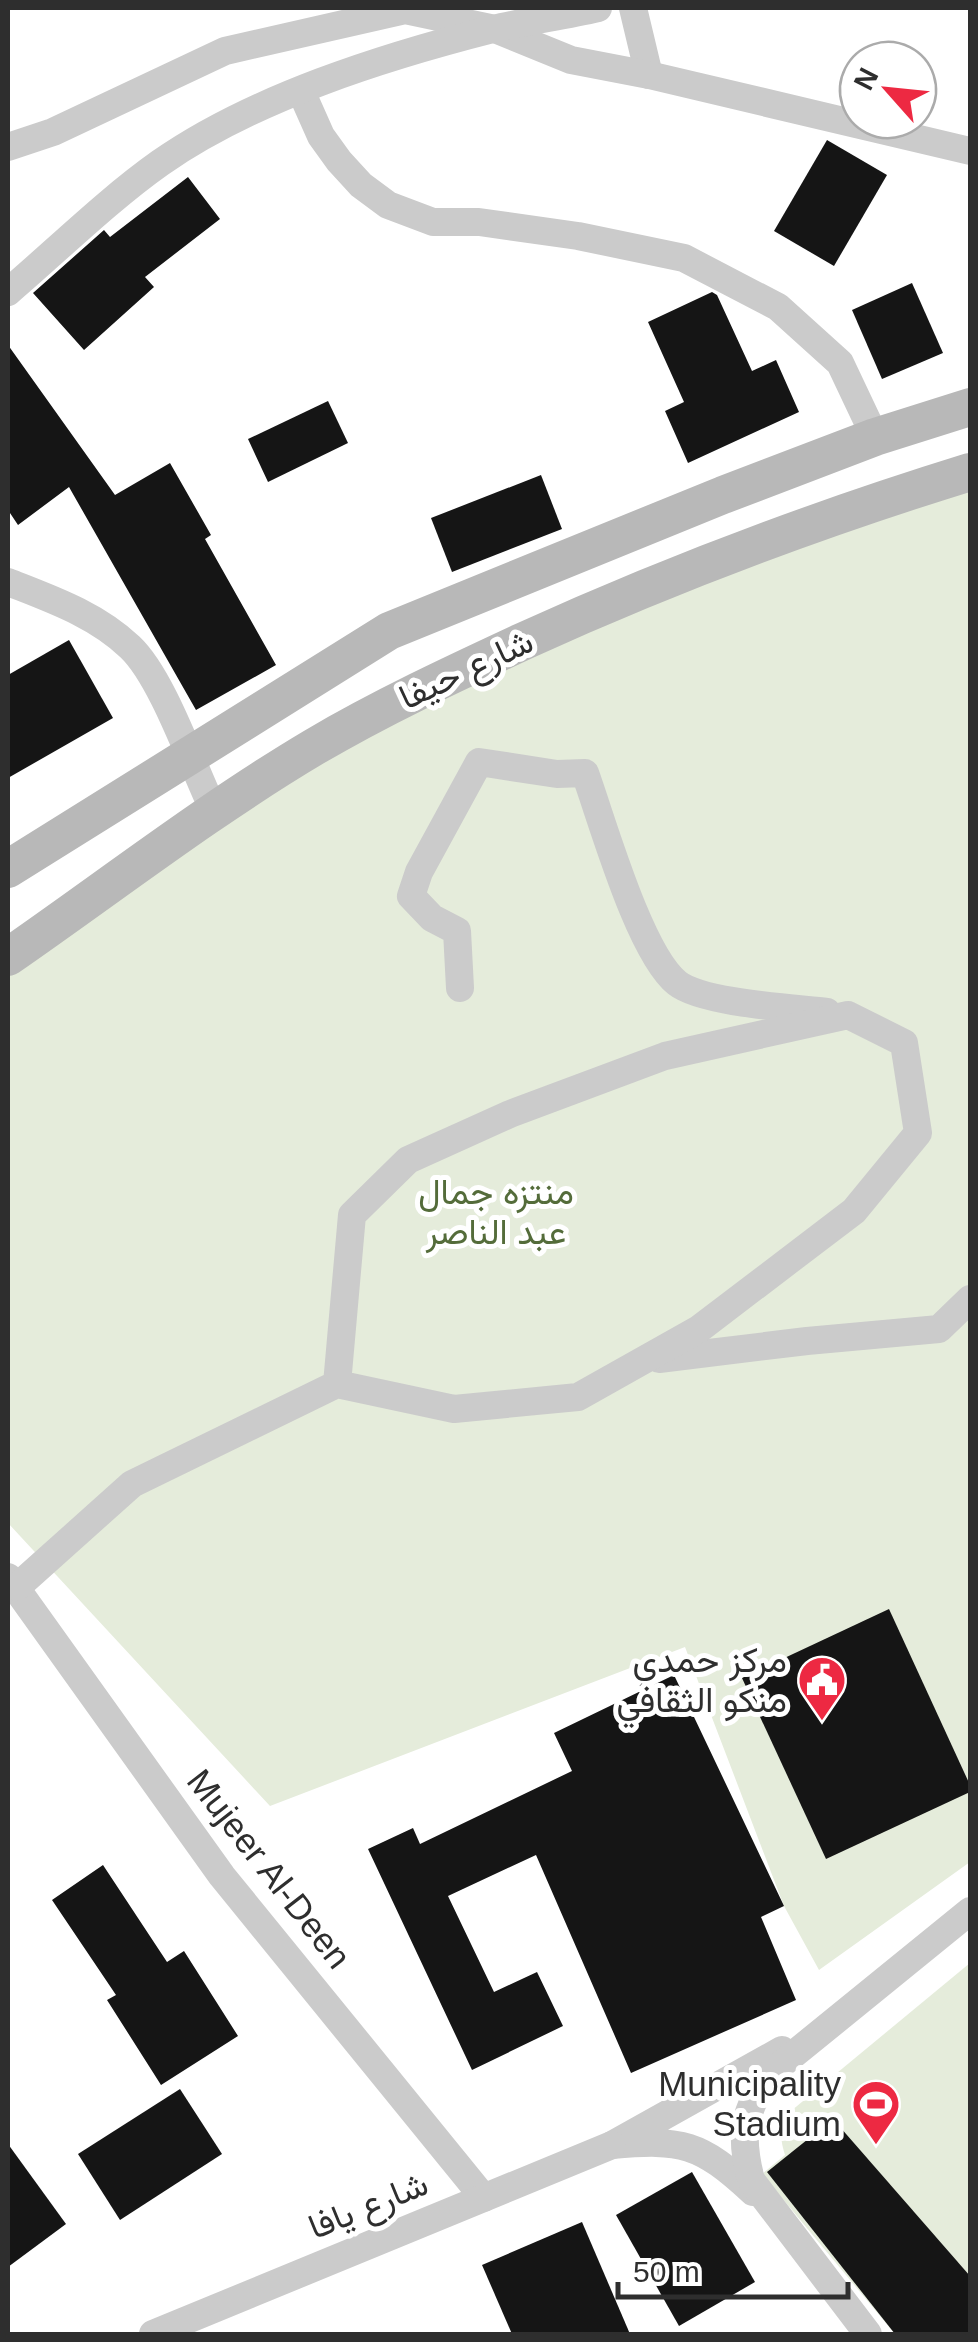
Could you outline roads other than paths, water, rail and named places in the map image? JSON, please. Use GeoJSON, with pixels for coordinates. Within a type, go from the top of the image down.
{"type":"FeatureCollection","features":[{"type":"Feature","properties":{"kind":"main road","name":"شارع حيفا"},"geometry":{"type":"LineString","coordinates":[[8,869],[389,631],[723,495],[875,437],[970,407]]}},
{"type":"Feature","properties":{"kind":"main road","name":"شارع حيفا"},"geometry":{"type":"LineString","coordinates":[[8,957],[215,812],[313,748],[397,701],[575,618],[828,518],[970,472]]}},
{"type":"Feature","properties":{"kind":"street"},"geometry":{"type":"LineString","coordinates":[[8,292],[160,163],[235,120],[404,54],[496,28],[598,8]]}},
{"type":"Feature","properties":{"kind":"street"},"geometry":{"type":"LineString","coordinates":[[633,8],[649,75]]}},
{"type":"Feature","properties":{"kind":"street"},"geometry":{"type":"LineString","coordinates":[[8,147],[53,132],[225,52],[405,10],[496,28],[571,60],[970,151]]}},
{"type":"Feature","properties":{"kind":"street"},"geometry":{"type":"LineString","coordinates":[[568,15],[571,60]]}},
{"type":"Feature","properties":{"kind":"street"},"geometry":{"type":"LineString","coordinates":[[302,91],[321,136],[339,162],[361,185],[388,204],[433,222],[479,222],[578,236],[684,258],[778,308],[840,363],[875,437]]}},
{"type":"Feature","properties":{"kind":"street"},"geometry":{"type":"LineString","coordinates":[[8,582],[77,609],[131,648],[156,681],[215,812]]}},
{"type":"Feature","properties":{"kind":"street"},"geometry":{"type":"LineString","coordinates":[[12,1582],[132,1484],[337,1384],[454,1409],[578,1397],[699,1329],[854,1211],[918,1133],[904,1044],[848,1015],[725,1000],[678,984],[644,939],[585,773],[557,774],[479,762],[419,872],[411,896],[432,918],[457,931],[460,988]]}},
{"type":"Feature","properties":{"kind":"street"},"geometry":{"type":"LineString","coordinates":[[337,1384],[352,1215],[408,1160],[510,1114],[666,1056],[848,1015]]}},
{"type":"Feature","properties":{"kind":"street"},"geometry":{"type":"LineString","coordinates":[[642,1361],[939,1329],[970,1298]]}},
{"type":"Feature","properties":{"kind":"street","name":"Mujeer Al-Deen"},"geometry":{"type":"LineString","coordinates":[[12,1582],[222,1876],[484,2198]]}},
{"type":"Feature","properties":{"kind":"street"},"geometry":{"type":"LineString","coordinates":[[868,2334],[751,2180],[744,2152],[744,2123],[754,2095],[772,2072],[970,1912]]}},
{"type":"Feature","properties":{"kind":"street"},"geometry":{"type":"LineString","coordinates":[[612,2145],[840,2018]]}},
{"type":"Feature","properties":{"kind":"street"},"geometry":{"type":"LineString","coordinates":[[612,2145],[665,2140],[688,2146],[728,2168],[768,2206]]}},
{"type":"Feature","properties":{"kind":"street","name":"شارع يافا"},"geometry":{"type":"LineString","coordinates":[[153,2334],[612,2145]]}},
{"type":"Feature","properties":{"kind":"place","name":"مركز حمدي منكو الثقافي"},"geometry":{"type":"Point","coordinates":[822,1722]}},
{"type":"Feature","properties":{"kind":"place","name":"Municipality Stadium"},"geometry":{"type":"Point","coordinates":[876,2146]}},
{"type":"Feature","properties":{"kind":"park label","name":"منتزه جمال عبد الناصر"},"geometry":{"type":"Point","coordinates":[496,1212]}}]}
